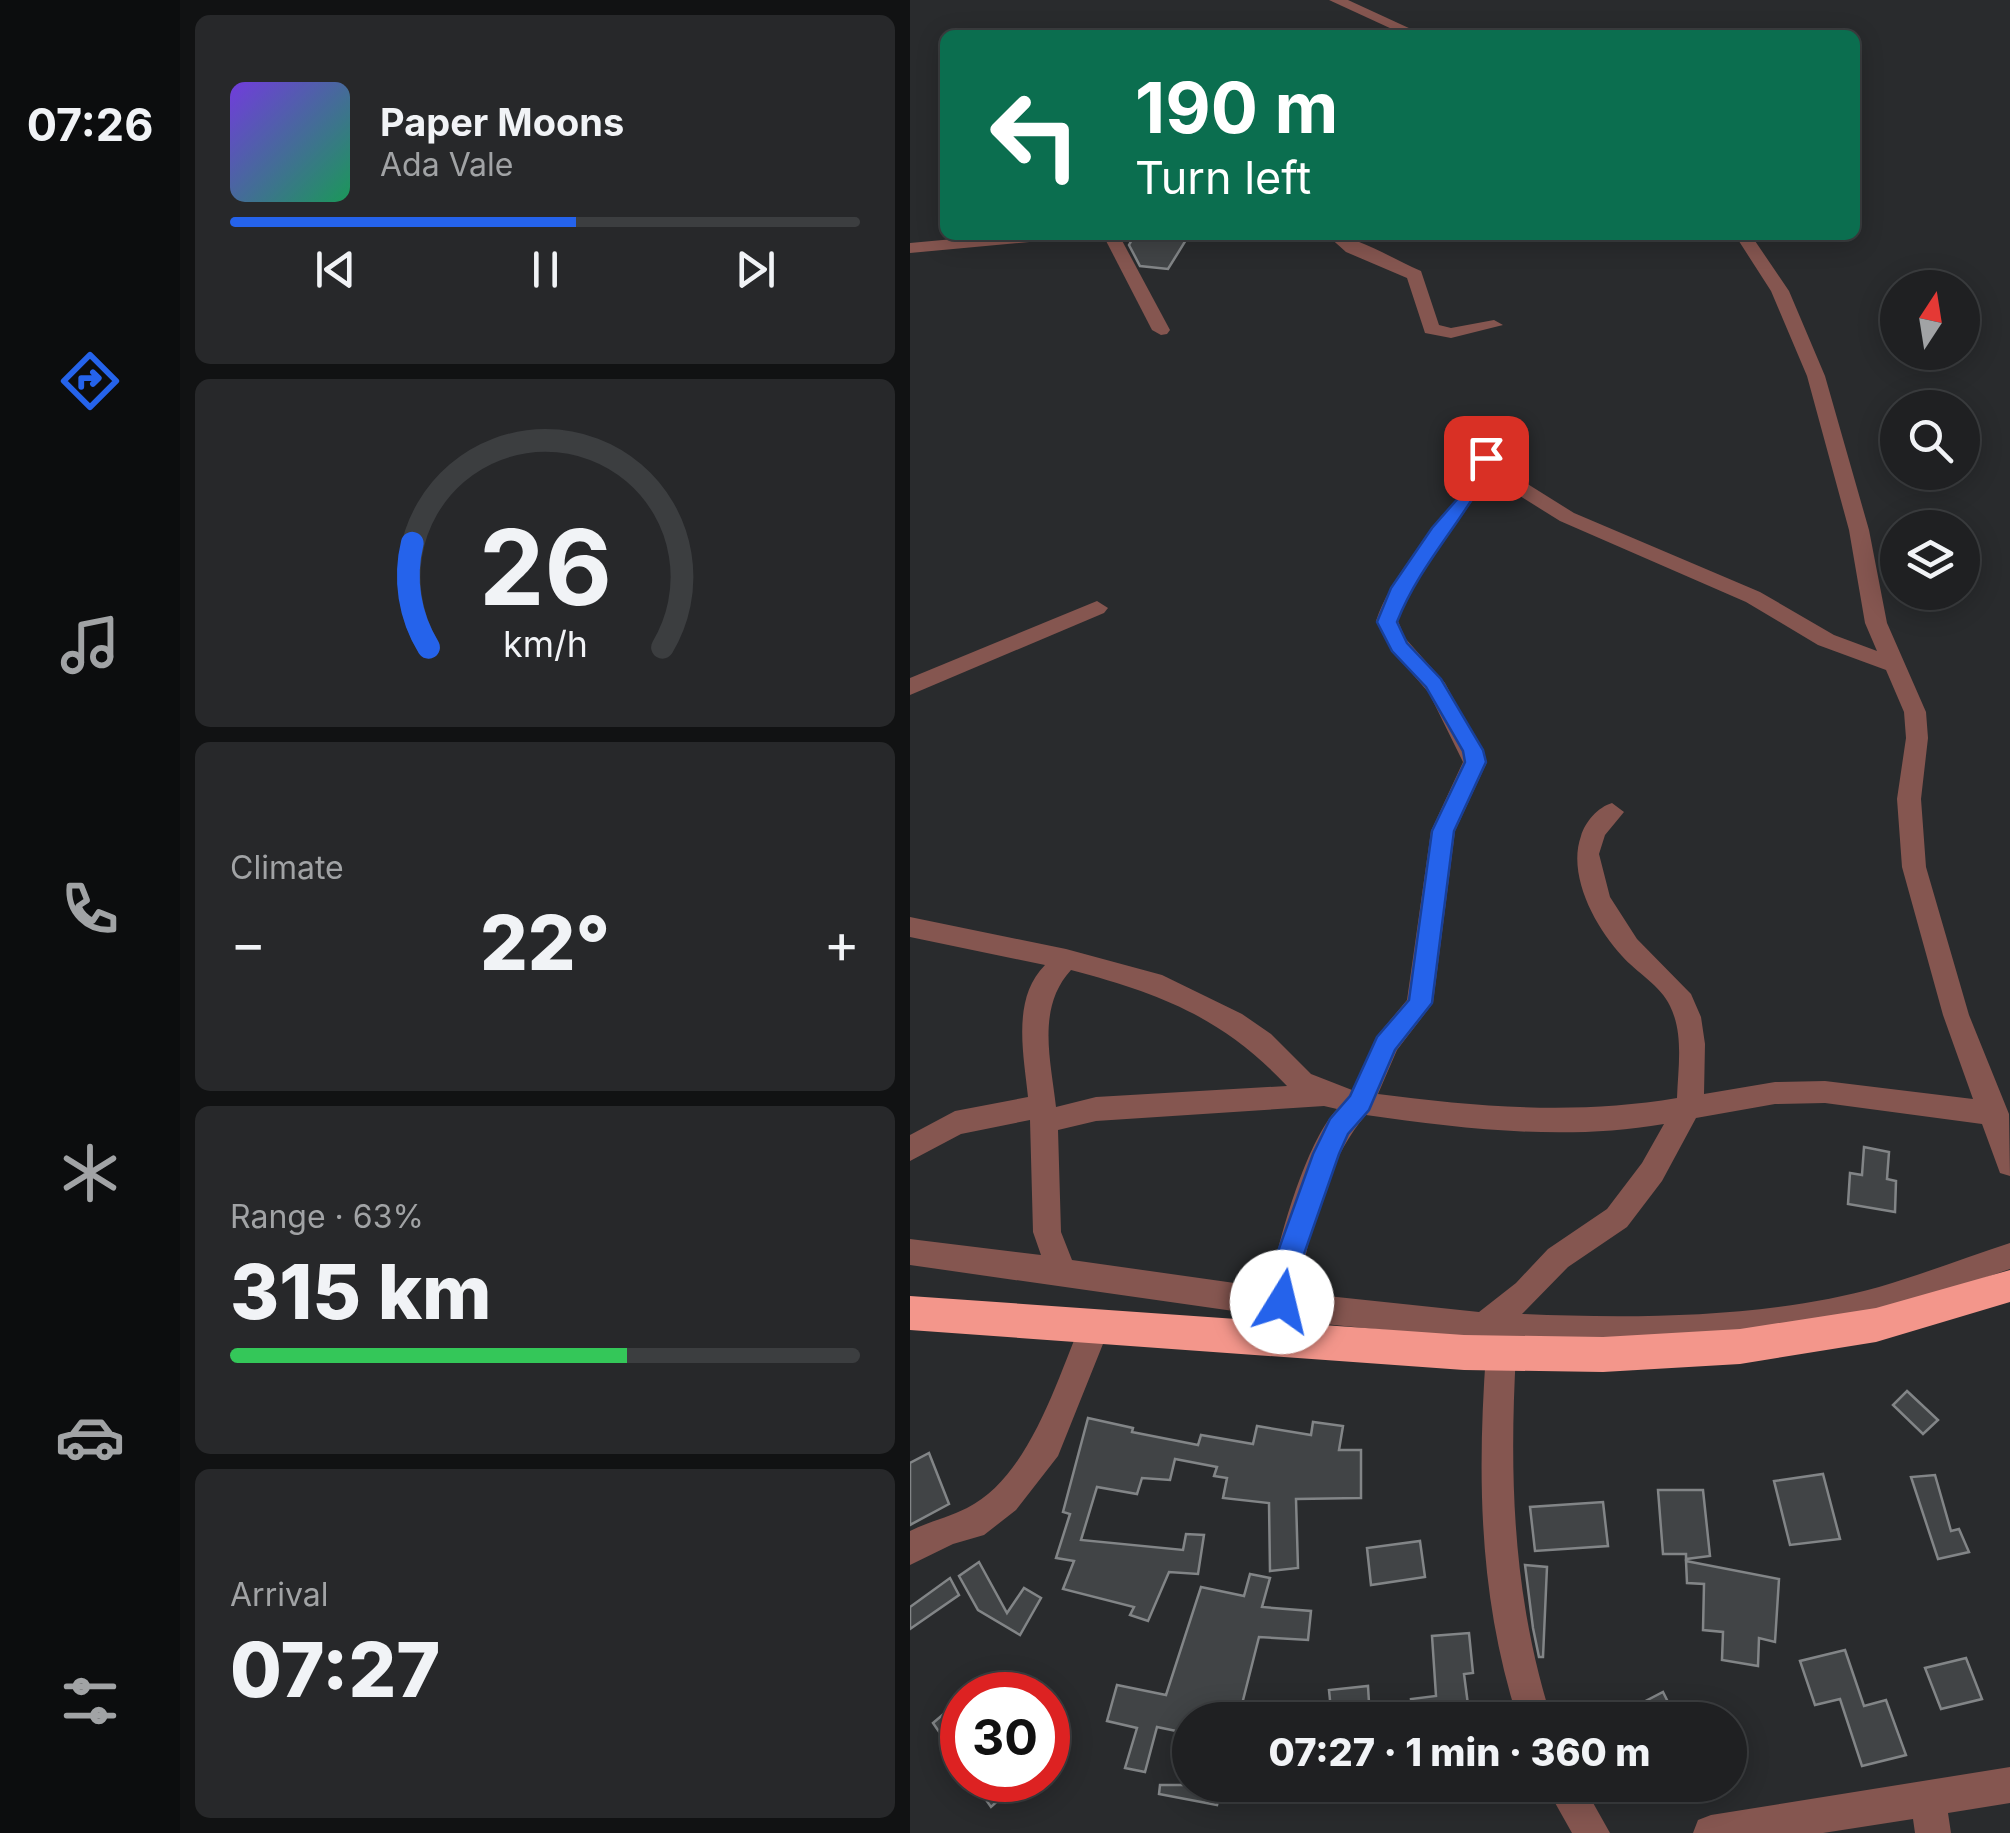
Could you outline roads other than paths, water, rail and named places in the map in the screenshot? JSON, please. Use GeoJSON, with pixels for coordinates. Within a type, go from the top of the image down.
{"type":"FeatureCollection","features":[{"type":"Feature","properties":{"kind":"highway"},"geometry":{"type":"LineString","coordinates":[[910,1313],[1493,1339],[1606,1355],[1816,1340],[1912,1317],[2010,1286]]}},
{"type":"Feature","properties":{"kind":"street"},"geometry":{"type":"LineString","coordinates":[[1336,0],[1405,30]]}},
{"type":"Feature","properties":{"kind":"street"},"geometry":{"type":"LineString","coordinates":[[910,248],[997,240]]}},
{"type":"Feature","properties":{"kind":"street"},"geometry":{"type":"LineString","coordinates":[[1114,240],[1161,330]]}},
{"type":"Feature","properties":{"kind":"street"},"geometry":{"type":"LineString","coordinates":[[1342,240],[1415,274],[1430,330],[1451,333],[1494,325]]}},
{"type":"Feature","properties":{"kind":"street"},"geometry":{"type":"LineString","coordinates":[[1746,240],[1780,292],[1816,376],[1859,530],[1876,624],[1910,696],[1918,724],[1908,799],[1914,867],[1956,1016],[1995,1114],[2010,1164]]}},
{"type":"Feature","properties":{"kind":"street"},"geometry":{"type":"LineString","coordinates":[[1282,1302],[1303,1211],[1338,1127],[1360,1103],[1386,1044],[1420,1003],[1443,831],[1476,762],[1473,750],[1434,684],[1390,634],[1388,612],[1423,552],[1468,498],[1494,435],[1492,427]]}},
{"type":"Feature","properties":{"kind":"street"},"geometry":{"type":"LineString","coordinates":[[1486,458],[1514,484],[1567,517],[1753,597],[1826,640],[1894,664]]}},
{"type":"Feature","properties":{"kind":"street"},"geometry":{"type":"LineString","coordinates":[[910,687],[1097,608]]}},
{"type":"Feature","properties":{"kind":"street"},"geometry":{"type":"LineString","coordinates":[[1528,1702],[1503,1611],[1493,1339],[1526,1293],[1558,1258],[1618,1218],[1652,1172],[1688,1109],[1692,1074],[1688,1016],[1678,994],[1628,946],[1598,899],[1587,854],[1594,831],[1612,812]]}},
{"type":"Feature","properties":{"kind":"street"},"geometry":{"type":"LineString","coordinates":[[910,927],[1066,959],[1153,982],[1196,1001],[1248,1032],[1302,1082],[1326,1095],[1360,1103],[1479,1119],[1606,1119],[1775,1093],[1825,1092],[1995,1114]]}},
{"type":"Feature","properties":{"kind":"street"},"geometry":{"type":"LineString","coordinates":[[1063,1273],[1047,1232],[1043,1114],[1034,1021],[1048,978],[1066,959]]}},
{"type":"Feature","properties":{"kind":"street"},"geometry":{"type":"LineString","coordinates":[[910,1149],[955,1123],[1096,1109],[1326,1095]]}},
{"type":"Feature","properties":{"kind":"street"},"geometry":{"type":"LineString","coordinates":[[910,1252],[1282,1302],[1493,1339],[1753,1324],[1911,1290],[2010,1256]]}},
{"type":"Feature","properties":{"kind":"street"},"geometry":{"type":"LineString","coordinates":[[910,1549],[949,1529],[973,1524],[1006,1499],[1047,1445],[1096,1324]]}},
{"type":"Feature","properties":{"kind":"street"},"geometry":{"type":"LineString","coordinates":[[1724,1832],[2010,1784]]}},
{"type":"Feature","properties":{"kind":"street"},"geometry":{"type":"LineString","coordinates":[[1927,1796],[1932,1833]]}},
{"type":"Feature","properties":{"kind":"street"},"geometry":{"type":"LineString","coordinates":[[1573,1802],[1592,1833]]}}]}
